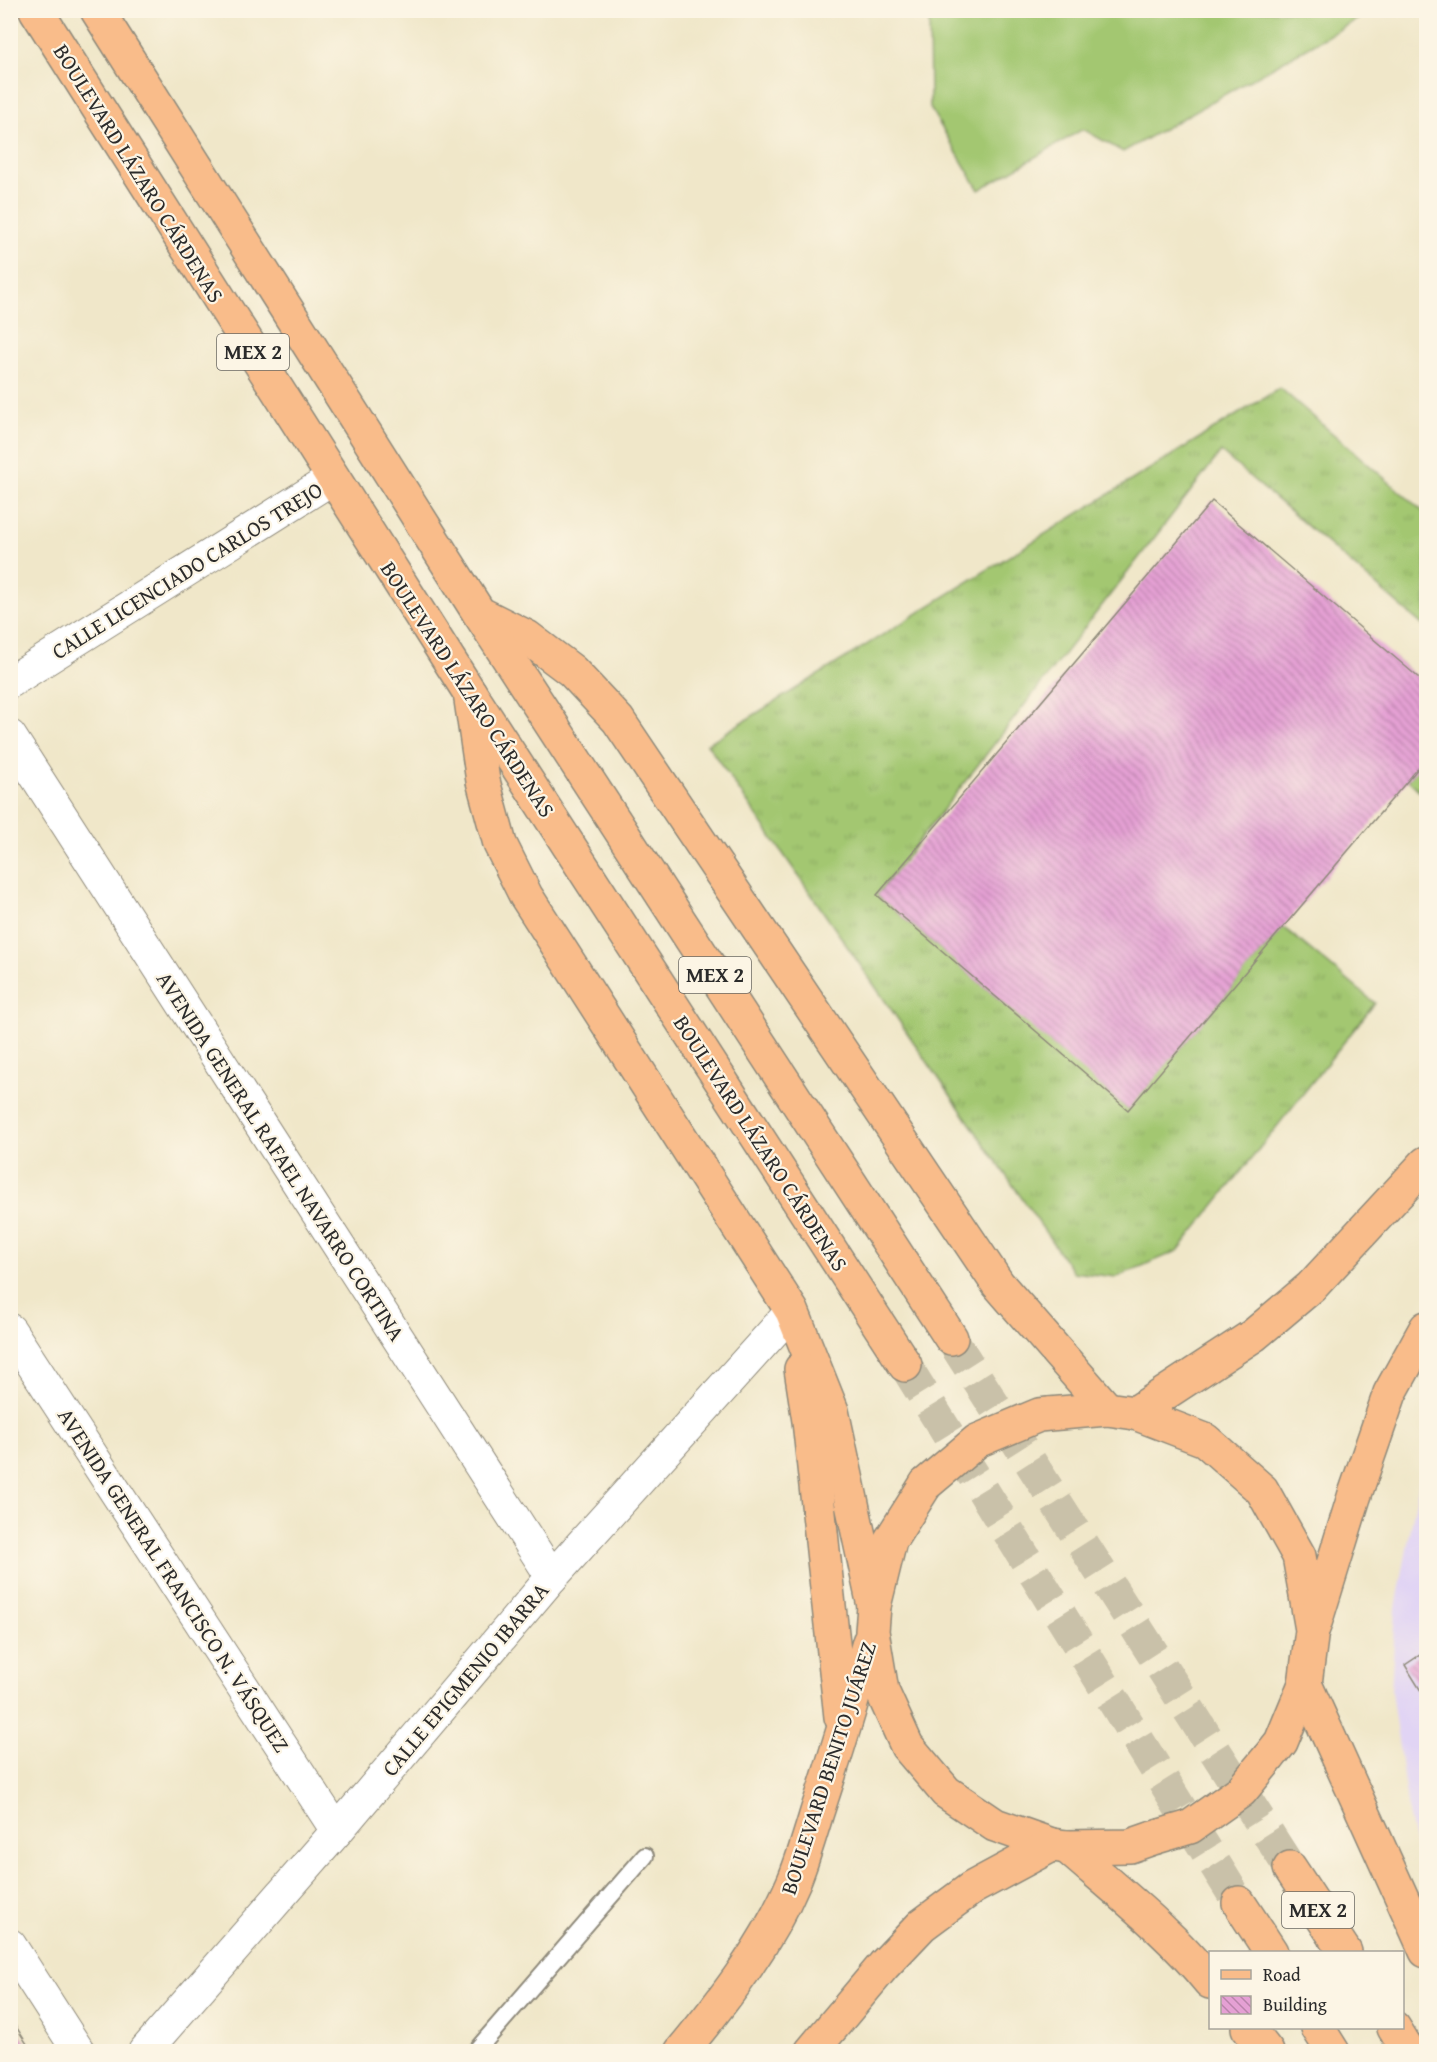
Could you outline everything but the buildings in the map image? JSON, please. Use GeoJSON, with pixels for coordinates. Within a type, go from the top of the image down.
{"type":"FeatureCollection","features":[{"type":"Feature","properties":{"kind":"main road","name":"BOULEVARD LÁZARO CÁRDENAS"},"geometry":{"type":"LineString","coordinates":[[36,10],[470,693],[905,1365]]}},
{"type":"Feature","properties":{"kind":"main road","name":"MEX 2"},"geometry":{"type":"LineString","coordinates":[[97,10],[479,613],[951,1338]]}},
{"type":"Feature","properties":{"kind":"main road"},"geometry":{"type":"LineString","coordinates":[[479,613],[527,637],[572,671],[618,720],[998,1284],[1121,1411],[1205,1440],[1262,1490],[1299,1556],[1312,1630]]}},
{"type":"Feature","properties":{"kind":"main road"},"geometry":{"type":"LineString","coordinates":[[470,693],[483,781],[500,844],[526,896],[792,1311],[832,1411],[873,1619],[882,1691],[907,1746],[945,1792],[995,1825],[1059,1846],[1130,1846],[1190,1827],[1241,1791],[1281,1742],[1305,1684],[1312,1630],[1354,1497],[1390,1393],[1426,1328]]}},
{"type":"Feature","properties":{"kind":"main road"},"geometry":{"type":"LineString","coordinates":[[1121,1411],[1254,1335],[1303,1294],[1426,1163]]}},
{"type":"Feature","properties":{"kind":"main road"},"geometry":{"type":"LineString","coordinates":[[792,1311],[809,1421],[843,1734]]}},
{"type":"Feature","properties":{"kind":"main road","name":"BOULEVARD BENITO JUÁREZ"},"geometry":{"type":"LineString","coordinates":[[681,2052],[748,1967],[770,1930],[794,1881],[843,1734],[891,1541],[926,1484],[977,1441],[1039,1415],[1121,1411]]}},
{"type":"Feature","properties":{"kind":"main road"},"geometry":{"type":"LineString","coordinates":[[1305,1684],[1426,1952]]}},
{"type":"Feature","properties":{"kind":"main road"},"geometry":{"type":"LineString","coordinates":[[1059,1846],[1143,1913],[1194,1962],[1209,1981]]}},
{"type":"Feature","properties":{"kind":"main road"},"geometry":{"type":"LineString","coordinates":[[811,2052],[884,1965],[922,1925],[972,1887],[1059,1846]]}},
{"type":"Feature","properties":{"kind":"main road","name":"MEX 2"},"geometry":{"type":"LineString","coordinates":[[1290,1868],[1344,1951]]}},
{"type":"Feature","properties":{"kind":"main road","name":"MEX 2"},"geometry":{"type":"LineString","coordinates":[[1239,1903],[1270,1951]]}},
{"type":"Feature","properties":{"kind":"main road"},"geometry":{"type":"LineString","coordinates":[[1249,2029],[1267,2052]]}},
{"type":"Feature","properties":{"kind":"main road"},"geometry":{"type":"LineString","coordinates":[[1319,2029],[1333,2052]]}},
{"type":"Feature","properties":{"kind":"main road"},"geometry":{"type":"LineString","coordinates":[[1395,2029],[1410,2052]]}},
{"type":"Feature","properties":{"kind":"street","name":"CALLE LICENCIADO CARLOS TREJO"},"geometry":{"type":"LineString","coordinates":[[10,682],[333,478]]}},
{"type":"Feature","properties":{"kind":"street","name":"AVENIDA GENERAL RAFAEL NAVARRO CORTINA"},"geometry":{"type":"LineString","coordinates":[[10,736],[552,1577]]}},
{"type":"Feature","properties":{"kind":"street","name":"CALLE EPIGMENIO IBARRA"},"geometry":{"type":"LineString","coordinates":[[144,2052],[337,1831],[552,1577],[792,1311]]}},
{"type":"Feature","properties":{"kind":"street","name":"AVENIDA GENERAL FRANCISCO N. VÁSQUEZ"},"geometry":{"type":"LineString","coordinates":[[10,1330],[337,1831]]}},
{"type":"Feature","properties":{"kind":"street"},"geometry":{"type":"LineString","coordinates":[[10,1945],[79,2052]]}},
{"type":"Feature","properties":{"kind":"lane"},"geometry":{"type":"LineString","coordinates":[[475,2052],[645,1856]]}},
{"type":"Feature","properties":{"kind":"shaded area"},"geometry":{"type":"Polygon","coordinates":[[[1426,1455],[1426,1893],[1409,1818],[1391,1691],[1396,1608],[1426,1455]]]}},
{"type":"Feature","properties":{"kind":"green space"},"geometry":{"type":"Polygon","coordinates":[[[929,10],[1372,11],[1123,152],[1083,129],[979,190],[930,108],[929,10]]]}},
{"type":"Feature","properties":{"kind":"green space"},"geometry":{"type":"Polygon","coordinates":[[[1280,388],[1426,514],[1426,628],[1221,452],[877,895],[1128,1109],[1283,927],[1375,1003],[1178,1251],[1116,1277],[1073,1272],[707,744],[1280,388]]]}},
{"type":"Feature","properties":{"kind":"green space"},"geometry":{"type":"Polygon","coordinates":[[[1426,756],[1426,797],[1408,780],[1426,756]]]}},
{"type":"Feature","properties":{"kind":"tunnel"},"geometry":{"type":"LineString","coordinates":[[951,1338],[1290,1868]]}},
{"type":"Feature","properties":{"kind":"tunnel"},"geometry":{"type":"LineString","coordinates":[[905,1365],[1239,1903]]}}]}
